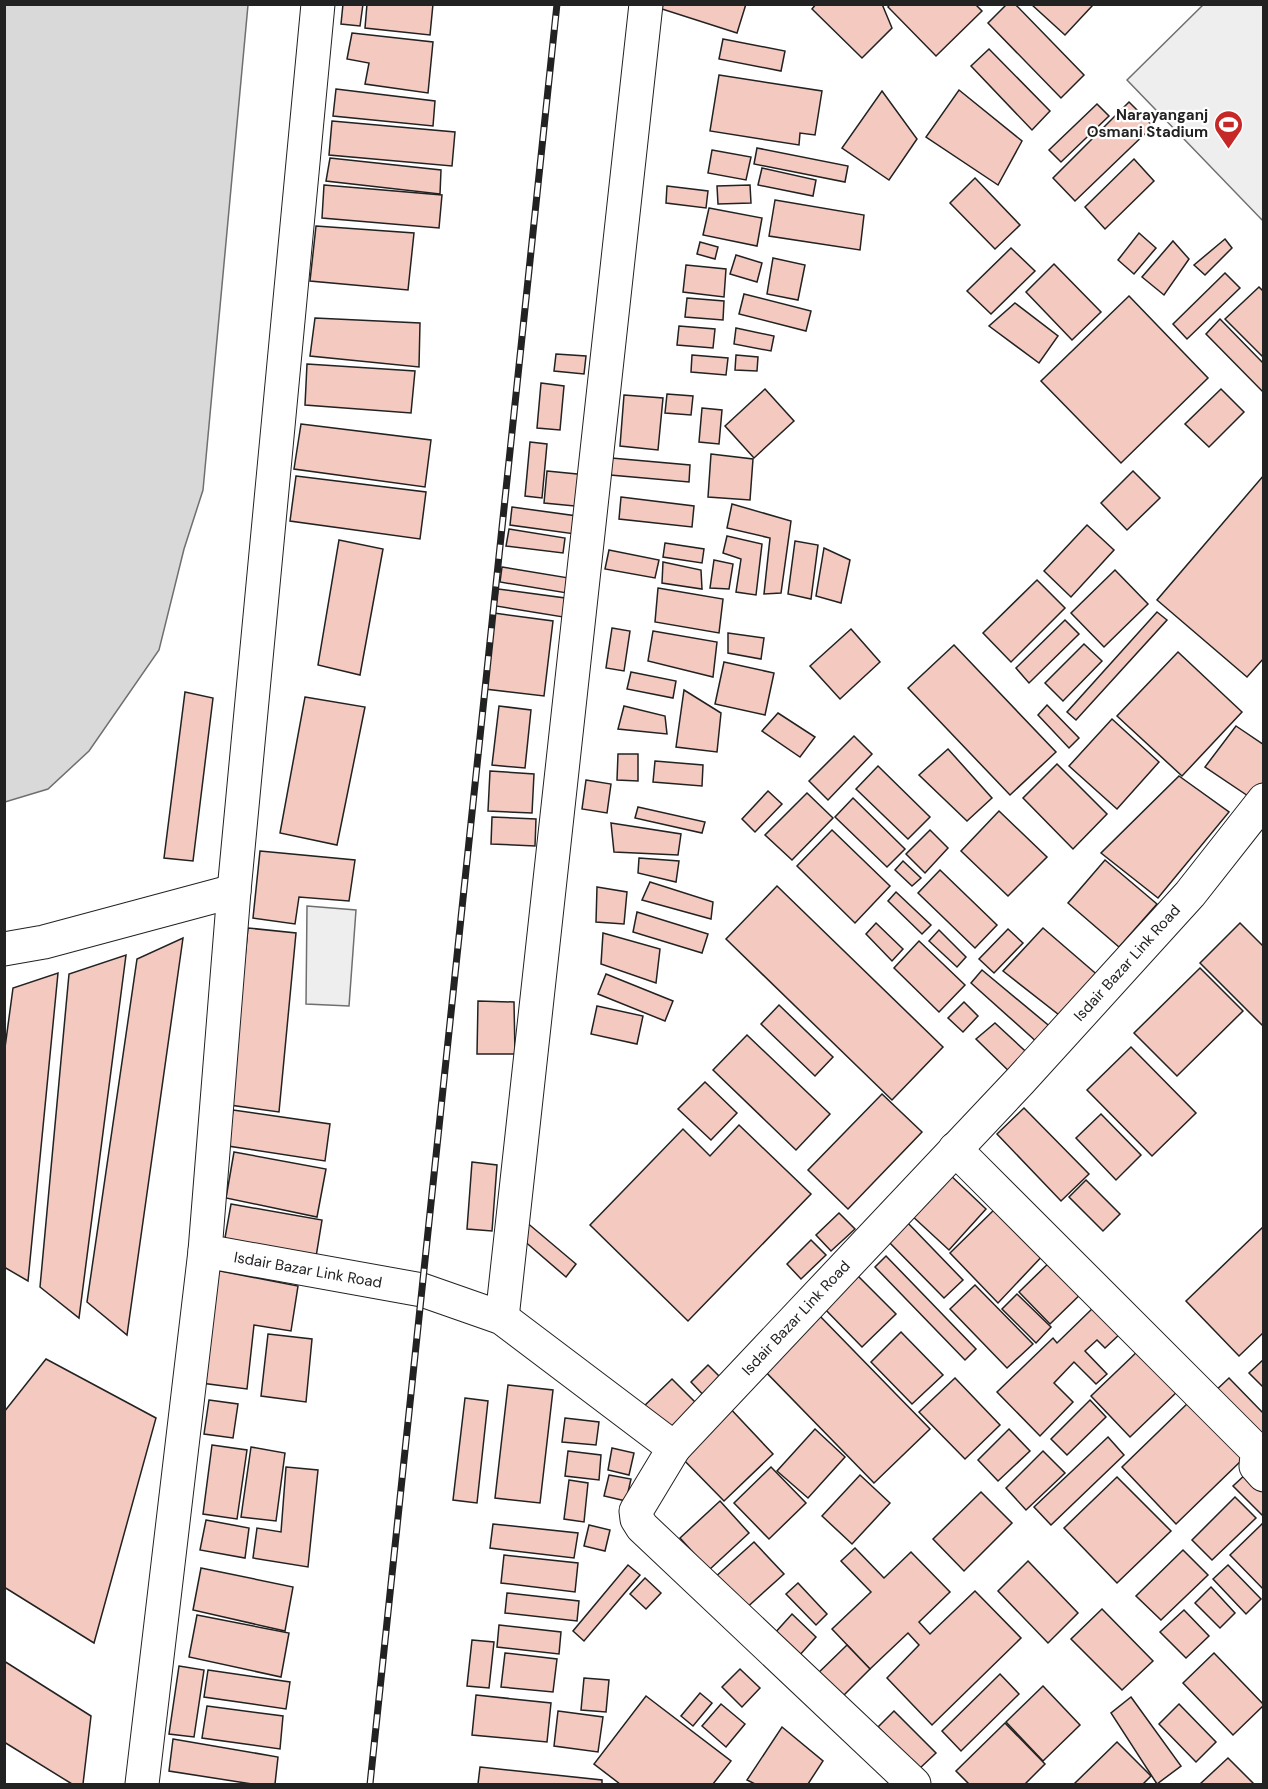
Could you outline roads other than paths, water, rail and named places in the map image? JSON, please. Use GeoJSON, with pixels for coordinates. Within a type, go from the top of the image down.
{"type":"FeatureCollection","features":[{"type":"Feature","properties":{"kind":"street"},"geometry":{"type":"LineString","coordinates":[[142,1785],[205,1251],[234,891],[318,4]]}},
{"type":"Feature","properties":{"kind":"street"},"geometry":{"type":"LineString","coordinates":[[502,1318],[646,4]]}},
{"type":"Feature","properties":{"kind":"street","name":"Isdair Bazar Link Road"},"geometry":{"type":"LineString","coordinates":[[205,1251],[422,1290],[502,1318],[674,1448],[1020,1081],[1190,894],[1263,800]]}},
{"type":"Feature","properties":{"kind":"street"},"geometry":{"type":"LineString","coordinates":[[4,949],[44,942],[234,891]]}},
{"type":"Feature","properties":{"kind":"street"},"geometry":{"type":"LineString","coordinates":[[955,1149],[1254,1448],[1257,1454],[1256,1466],[1263,1474]]}},
{"type":"Feature","properties":{"kind":"street"},"geometry":{"type":"LineString","coordinates":[[674,1448],[636,1511],[637,1519],[642,1527],[914,1785]]}},
{"type":"Feature","properties":{"kind":"railway"},"geometry":{"type":"LineString","coordinates":[[370,1784],[557,4]]}},
{"type":"Feature","properties":{"kind":"place","name":"Narayanganj Osmani Stadium"},"geometry":{"type":"Point","coordinates":[1229,150]}}]}
